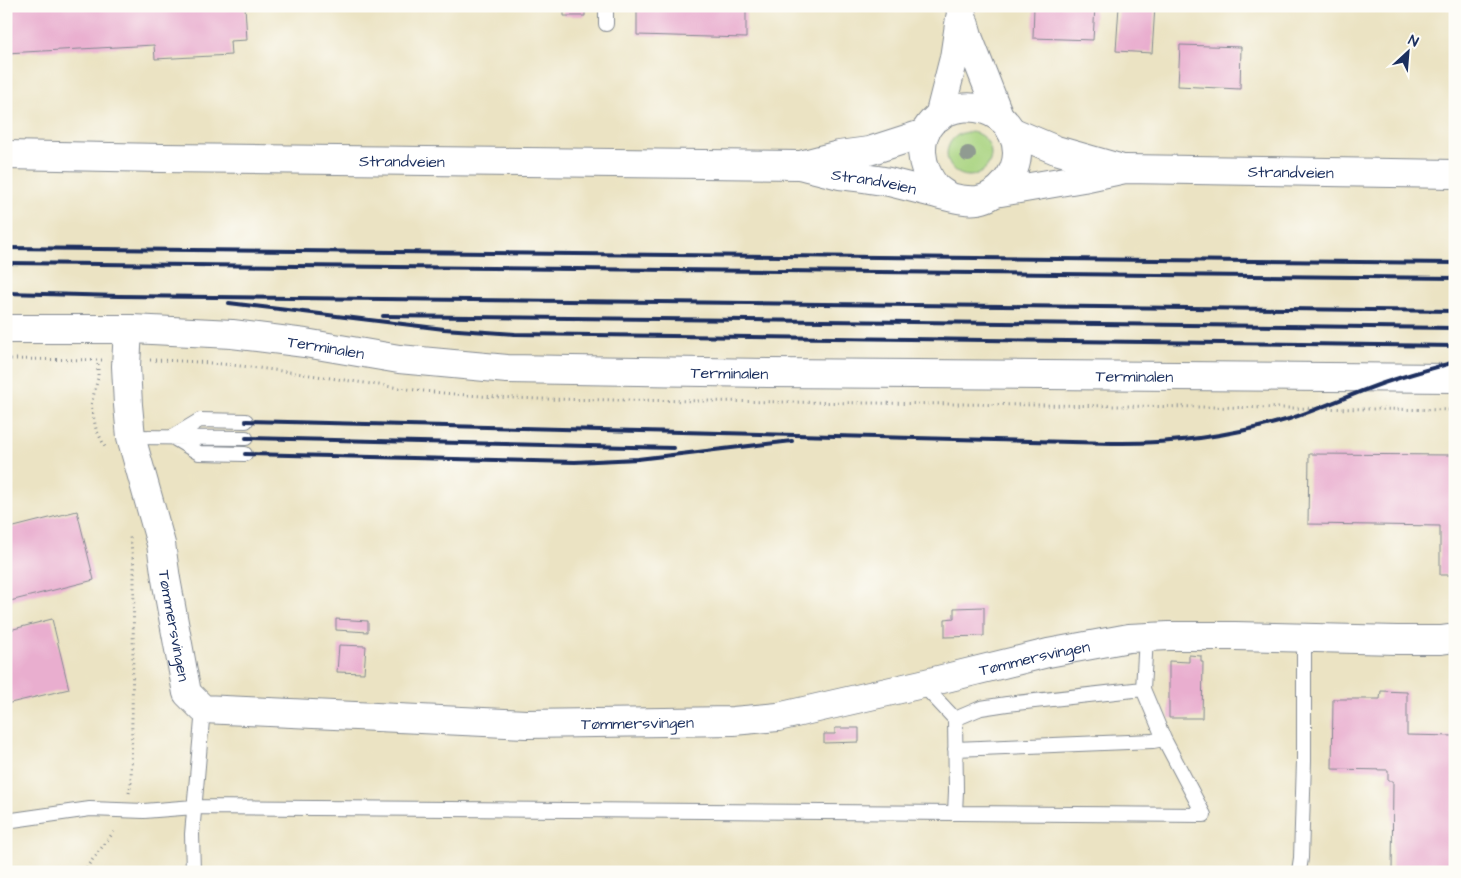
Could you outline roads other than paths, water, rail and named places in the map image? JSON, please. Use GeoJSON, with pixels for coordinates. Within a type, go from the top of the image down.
{"type":"FeatureCollection","features":[{"type":"Feature","properties":{"kind":"street"},"geometry":{"type":"LineString","coordinates":[[960,7],[969,39],[1005,124],[1016,142],[1017,154],[1011,174],[995,193],[979,200],[963,200],[949,197],[936,187],[928,175],[923,162],[922,147],[932,125],[954,58],[960,7]]}},
{"type":"Feature","properties":{"kind":"street"},"geometry":{"type":"LineString","coordinates":[[932,125],[953,109],[967,107],[981,108],[993,113],[1005,124]]}},
{"type":"Feature","properties":{"kind":"street","name":"Strandveien"},"geometry":{"type":"LineString","coordinates":[[1005,124],[1056,150],[1125,169]]}},
{"type":"Feature","properties":{"kind":"street","name":"Strandveien"},"geometry":{"type":"LineString","coordinates":[[799,165],[839,155],[869,151],[932,125]]}},
{"type":"Feature","properties":{"kind":"street","name":"Strandveien"},"geometry":{"type":"LineString","coordinates":[[6,154],[162,158],[799,165],[887,182],[949,197]]}},
{"type":"Feature","properties":{"kind":"street","name":"Strandveien"},"geometry":{"type":"LineString","coordinates":[[995,193],[1125,169],[1455,174]]}},
{"type":"Feature","properties":{"kind":"street","name":"Terminalen"},"geometry":{"type":"LineString","coordinates":[[6,329],[128,329],[232,334],[305,343],[399,359],[507,368],[778,373],[1455,378]]}},
{"type":"Feature","properties":{"kind":"street","name":"Tømmersvingen"},"geometry":{"type":"LineString","coordinates":[[128,329],[126,366],[131,437],[161,544],[187,694],[202,709],[526,724],[733,721],[778,716],[922,684],[1056,651],[1129,638],[1235,636],[1397,640],[1441,640],[1455,638]]}},
{"type":"Feature","properties":{"kind":"lane"},"geometry":{"type":"LineString","coordinates":[[606,6],[606,24]]}},
{"type":"Feature","properties":{"kind":"lane"},"geometry":{"type":"LineString","coordinates":[[172,437],[200,420],[246,421]]}},
{"type":"Feature","properties":{"kind":"lane"},"geometry":{"type":"LineString","coordinates":[[131,437],[246,438]]}},
{"type":"Feature","properties":{"kind":"lane"},"geometry":{"type":"LineString","coordinates":[[172,437],[199,453],[245,454]]}},
{"type":"Feature","properties":{"kind":"lane"},"geometry":{"type":"LineString","coordinates":[[6,821],[90,809],[144,811],[194,807],[1204,815],[1164,739],[1143,690],[1146,638]]}},
{"type":"Feature","properties":{"kind":"lane"},"geometry":{"type":"LineString","coordinates":[[1299,871],[1304,760],[1304,638]]}},
{"type":"Feature","properties":{"kind":"lane"},"geometry":{"type":"LineString","coordinates":[[922,684],[954,719],[955,813]]}},
{"type":"Feature","properties":{"kind":"lane"},"geometry":{"type":"LineString","coordinates":[[954,719],[981,708],[1007,704],[1143,690]]}},
{"type":"Feature","properties":{"kind":"lane"},"geometry":{"type":"LineString","coordinates":[[193,872],[192,834],[202,709]]}},
{"type":"Feature","properties":{"kind":"lane"},"geometry":{"type":"LineString","coordinates":[[955,749],[1164,739]]}},
{"type":"Feature","properties":{"kind":"railway"},"geometry":{"type":"LineString","coordinates":[[6,248],[1455,263]]}},
{"type":"Feature","properties":{"kind":"railway"},"geometry":{"type":"LineString","coordinates":[[6,263],[1455,278]]}},
{"type":"Feature","properties":{"kind":"railway"},"geometry":{"type":"LineString","coordinates":[[6,293],[119,296],[1455,311]]}},
{"type":"Feature","properties":{"kind":"railway"},"geometry":{"type":"LineString","coordinates":[[229,303],[444,329],[515,334],[1455,346]]}},
{"type":"Feature","properties":{"kind":"railway"},"geometry":{"type":"LineString","coordinates":[[383,316],[1455,328]]}},
{"type":"Feature","properties":{"kind":"railway"},"geometry":{"type":"LineString","coordinates":[[246,421],[1112,443],[1157,442],[1201,438],[1267,425],[1289,419],[1387,382],[1455,362]]}},
{"type":"Feature","properties":{"kind":"railway"},"geometry":{"type":"LineString","coordinates":[[246,438],[674,448]]}},
{"type":"Feature","properties":{"kind":"railway"},"geometry":{"type":"LineString","coordinates":[[245,454],[575,462],[638,459],[792,441]]}}]}
